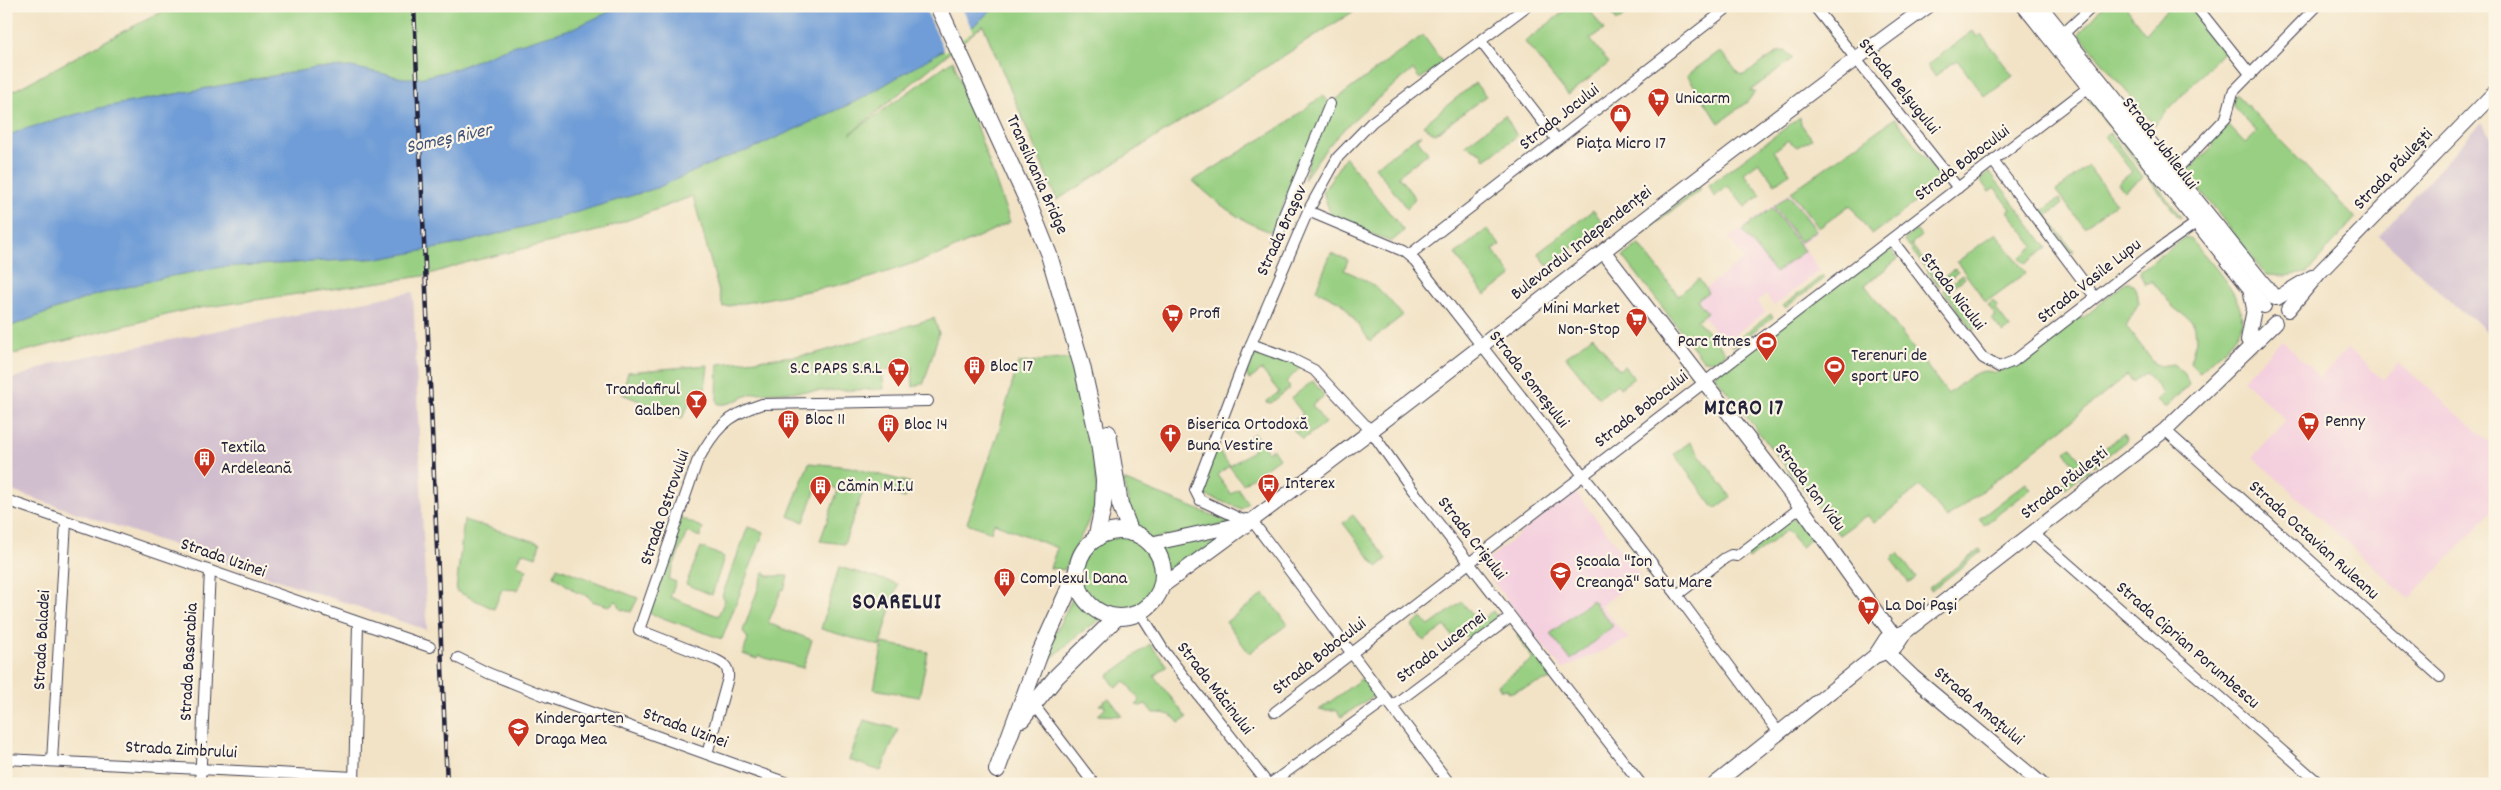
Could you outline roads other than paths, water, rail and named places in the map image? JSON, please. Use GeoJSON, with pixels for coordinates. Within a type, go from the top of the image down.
{"type":"FeatureCollection","features":[{"type":"Feature","properties":{"kind":"main road","name":"Transilvania Bridge"},"geometry":{"type":"LineString","coordinates":[[938,6],[1027,200],[1050,255],[1086,365]]}},
{"type":"Feature","properties":{"kind":"main road","name":"Transilvania Bridge"},"geometry":{"type":"LineString","coordinates":[[947,6],[1036,195],[1058,250],[1086,365]]}},
{"type":"Feature","properties":{"kind":"main road"},"geometry":{"type":"LineString","coordinates":[[1086,365],[1110,439],[1120,504],[1131,533]]}},
{"type":"Feature","properties":{"kind":"main road"},"geometry":{"type":"LineString","coordinates":[[1086,365],[1104,480],[1102,518],[1096,539]]}},
{"type":"Feature","properties":{"kind":"main road"},"geometry":{"type":"LineString","coordinates":[[994,777],[1040,653],[1084,552],[1096,539],[1112,532],[1131,533],[1150,544],[1161,560],[1163,574],[1161,587]]}},
{"type":"Feature","properties":{"kind":"main road"},"geometry":{"type":"LineString","coordinates":[[1078,569],[1079,585],[1085,599],[1097,610],[1117,617]]}},
{"type":"Feature","properties":{"kind":"main road","name":"Bulevardul Independenței"},"geometry":{"type":"LineString","coordinates":[[1140,612],[1155,599],[1161,587]]}},
{"type":"Feature","properties":{"kind":"main road"},"geometry":{"type":"LineString","coordinates":[[994,777],[1012,736],[1033,704],[1079,653],[1117,617],[1140,612]]}},
{"type":"Feature","properties":{"kind":"street","name":"Strada Brașov"},"geometry":{"type":"LineString","coordinates":[[1253,520],[1200,500],[1195,490],[1251,344],[1308,212],[1338,157],[1352,140],[1372,122],[1527,6]]}},
{"type":"Feature","properties":{"kind":"street","name":"Strada Jocului"},"geometry":{"type":"LineString","coordinates":[[1409,255],[1730,6]]}},
{"type":"Feature","properties":{"kind":"street","name":"Strada Belșugului"},"geometry":{"type":"LineString","coordinates":[[1814,6],[1854,59],[1958,188]]}},
{"type":"Feature","properties":{"kind":"street","name":"Bulevardul Independenței"},"geometry":{"type":"LineString","coordinates":[[1161,587],[1371,431],[1854,59],[1928,6]]}},
{"type":"Feature","properties":{"kind":"street","name":"Strada Jubileului"},"geometry":{"type":"LineString","coordinates":[[2024,6],[2173,172],[2211,221],[2254,284]]}},
{"type":"Feature","properties":{"kind":"street","name":"Strada Jubileului"},"geometry":{"type":"LineString","coordinates":[[2040,6],[2062,35],[2094,84],[2196,223],[2270,303]]}},
{"type":"Feature","properties":{"kind":"street"},"geometry":{"type":"LineString","coordinates":[[2062,35],[2093,6]]}},
{"type":"Feature","properties":{"kind":"street"},"geometry":{"type":"LineString","coordinates":[[2196,6],[2251,75]]}},
{"type":"Feature","properties":{"kind":"street"},"geometry":{"type":"LineString","coordinates":[[2173,172],[2226,118],[2233,92],[2318,6]]}},
{"type":"Feature","properties":{"kind":"street"},"geometry":{"type":"LineString","coordinates":[[1481,42],[1557,140]]}},
{"type":"Feature","properties":{"kind":"street","name":"Strada Bobocului"},"geometry":{"type":"LineString","coordinates":[[1275,712],[2094,84]]}},
{"type":"Feature","properties":{"kind":"street","name":"Strada Păulești"},"geometry":{"type":"LineString","coordinates":[[2288,310],[2319,273],[2495,92]]}},
{"type":"Feature","properties":{"kind":"street"},"geometry":{"type":"LineString","coordinates":[[1277,241],[1284,215],[1330,104]]}},
{"type":"Feature","properties":{"kind":"street"},"geometry":{"type":"LineString","coordinates":[[1993,161],[2096,297]]}},
{"type":"Feature","properties":{"kind":"street","name":"Strada Someșului"},"geometry":{"type":"LineString","coordinates":[[1308,212],[1409,255],[1677,596],[1779,733]]}},
{"type":"Feature","properties":{"kind":"street","name":"Strada Vasile Lupu"},"geometry":{"type":"LineString","coordinates":[[1989,362],[1998,367],[2014,361],[2196,223],[2211,221]]}},
{"type":"Feature","properties":{"kind":"street","name":"Strada Nicului"},"geometry":{"type":"LineString","coordinates":[[1892,240],[1982,358],[1989,362]]}},
{"type":"Feature","properties":{"kind":"street","name":"Strada Ion Vidu"},"geometry":{"type":"LineString","coordinates":[[1604,252],[1801,507],[1891,644]]}},
{"type":"Feature","properties":{"kind":"street","name":"Strada Păulești"},"geometry":{"type":"LineString","coordinates":[[2240,357],[2270,303],[2319,273]]}},
{"type":"Feature","properties":{"kind":"street"},"geometry":{"type":"LineString","coordinates":[[2248,340],[2254,309],[2254,284],[2281,288],[2303,283]]}},
{"type":"Feature","properties":{"kind":"street"},"geometry":{"type":"LineString","coordinates":[[2270,303],[2286,303],[2288,310],[2285,319],[2275,323],[2266,319],[2270,303]]}},
{"type":"Feature","properties":{"kind":"street","name":"Strada Păulești"},"geometry":{"type":"LineString","coordinates":[[1715,784],[2165,430],[2275,323]]}},
{"type":"Feature","properties":{"kind":"street","name":"Strada Crișului"},"geometry":{"type":"LineString","coordinates":[[1251,344],[1292,359],[1314,370],[1371,431],[1470,564],[1641,784]]}},
{"type":"Feature","properties":{"kind":"street","name":"Strada Ostrovului"},"geometry":{"type":"LineString","coordinates":[[707,754],[728,678],[728,668],[716,660],[639,630],[697,462],[710,438],[726,422],[741,411],[762,404],[928,401]]}},
{"type":"Feature","properties":{"kind":"street","name":"Strada Octavian Ruleanu"},"geometry":{"type":"LineString","coordinates":[[2165,430],[2440,677]]}},
{"type":"Feature","properties":{"kind":"street","name":"Strada Uzinei"},"geometry":{"type":"LineString","coordinates":[[6,500],[358,624],[430,647]]}},
{"type":"Feature","properties":{"kind":"street"},"geometry":{"type":"LineString","coordinates":[[1677,596],[1725,558],[1731,555],[1737,556],[1801,507]]}},
{"type":"Feature","properties":{"kind":"street"},"geometry":{"type":"LineString","coordinates":[[1253,520],[1450,784]]}},
{"type":"Feature","properties":{"kind":"street","name":"Bulevardul Independenței"},"geometry":{"type":"LineString","coordinates":[[1150,544],[1253,520]]}},
{"type":"Feature","properties":{"kind":"street","name":"Strada Baladei"},"geometry":{"type":"LineString","coordinates":[[52,761],[66,522]]}},
{"type":"Feature","properties":{"kind":"street","name":"Strada Ciprian Porumbescu"},"geometry":{"type":"LineString","coordinates":[[2032,533],[2320,784]]}},
{"type":"Feature","properties":{"kind":"street","name":"Strada Basarabia"},"geometry":{"type":"LineString","coordinates":[[200,784],[210,571]]}},
{"type":"Feature","properties":{"kind":"street","name":"Strada Măcinului"},"geometry":{"type":"LineString","coordinates":[[1140,612],[1164,651],[1269,784]]}},
{"type":"Feature","properties":{"kind":"street","name":"Strada Lucernei"},"geometry":{"type":"LineString","coordinates":[[1269,784],[1511,617]]}},
{"type":"Feature","properties":{"kind":"street"},"geometry":{"type":"LineString","coordinates":[[354,780],[358,624]]}},
{"type":"Feature","properties":{"kind":"street","name":"Strada Amațului"},"geometry":{"type":"LineString","coordinates":[[1891,644],[1913,677],[2041,784]]}},
{"type":"Feature","properties":{"kind":"street","name":"Strada Uzinei"},"geometry":{"type":"LineString","coordinates":[[458,658],[548,697],[790,784]]}},
{"type":"Feature","properties":{"kind":"street"},"geometry":{"type":"LineString","coordinates":[[1033,704],[1094,784]]}},
{"type":"Feature","properties":{"kind":"street","name":"Strada Zimbrului"},"geometry":{"type":"LineString","coordinates":[[6,759],[201,768],[354,780]]}},
{"type":"Feature","properties":{"kind":"water","name":"Someș River"},"geometry":{"type":"Polygon","coordinates":[[[622,6],[996,6],[953,44],[861,99],[752,149],[722,159],[657,188],[558,218],[459,244],[384,258],[222,267],[166,277],[92,296],[6,328],[6,137],[21,130],[99,108],[316,68],[351,67],[403,78],[420,78],[452,70],[513,46],[574,28],[622,6]]]}},
{"type":"Feature","properties":{"kind":"railway"},"geometry":{"type":"LineString","coordinates":[[414,6],[447,784]]}},
{"type":"Feature","properties":{"kind":"place","name":"Unicarm"},"geometry":{"type":"Point","coordinates":[1659,118]}},
{"type":"Feature","properties":{"kind":"place","name":"Piața Micro 17"},"geometry":{"type":"Point","coordinates":[1621,133]}},
{"type":"Feature","properties":{"kind":"place","name":"Profi"},"geometry":{"type":"Point","coordinates":[1173,333]}},
{"type":"Feature","properties":{"kind":"place","name":"Mini Market Non-Stop"},"geometry":{"type":"Point","coordinates":[1636,338]}},
{"type":"Feature","properties":{"kind":"place","name":"Parc fitnes"},"geometry":{"type":"Point","coordinates":[1767,361]}},
{"type":"Feature","properties":{"kind":"place","name":"Terenuri de sport UFO"},"geometry":{"type":"Point","coordinates":[1835,385]}},
{"type":"Feature","properties":{"kind":"place","name":"Bloc 17"},"geometry":{"type":"Point","coordinates":[974,386]}},
{"type":"Feature","properties":{"kind":"place","name":"S.C PAPS S.R.L"},"geometry":{"type":"Point","coordinates":[898,388]}},
{"type":"Feature","properties":{"kind":"place","name":"Trandafirul Galben"},"geometry":{"type":"Point","coordinates":[696,419]}},
{"type":"Feature","properties":{"kind":"place","name":"Bloc 11"},"geometry":{"type":"Point","coordinates":[789,439]}},
{"type":"Feature","properties":{"kind":"place","name":"Penny"},"geometry":{"type":"Point","coordinates":[2309,441]}},
{"type":"Feature","properties":{"kind":"place","name":"Bloc 14"},"geometry":{"type":"Point","coordinates":[888,444]}},
{"type":"Feature","properties":{"kind":"place","name":"Biserica Ortodoxă Buna Vestire"},"geometry":{"type":"Point","coordinates":[1171,454]}},
{"type":"Feature","properties":{"kind":"place","name":"Textila Ardeleană"},"geometry":{"type":"Point","coordinates":[205,477]}},
{"type":"Feature","properties":{"kind":"place","name":"Interex"},"geometry":{"type":"Point","coordinates":[1269,503]}},
{"type":"Feature","properties":{"kind":"place","name":"Cămin M.I.U"},"geometry":{"type":"Point","coordinates":[821,506]}},
{"type":"Feature","properties":{"kind":"place","name":"Școala \"Ion Creangă\" Satu Mare"},"geometry":{"type":"Point","coordinates":[1560,591]}},
{"type":"Feature","properties":{"kind":"place","name":"Complexul Dana"},"geometry":{"type":"Point","coordinates":[1004,598]}},
{"type":"Feature","properties":{"kind":"place","name":"La Doi Pași"},"geometry":{"type":"Point","coordinates":[1869,625]}},
{"type":"Feature","properties":{"kind":"place","name":"Kindergarten Draga Mea"},"geometry":{"type":"Point","coordinates":[519,748]}},
{"type":"Feature","properties":{"kind":"district","name":"MICRO 17"},"geometry":{"type":"Point","coordinates":[1744,409]}},
{"type":"Feature","properties":{"kind":"district","name":"SOARELUI"},"geometry":{"type":"Point","coordinates":[897,603]}}]}
